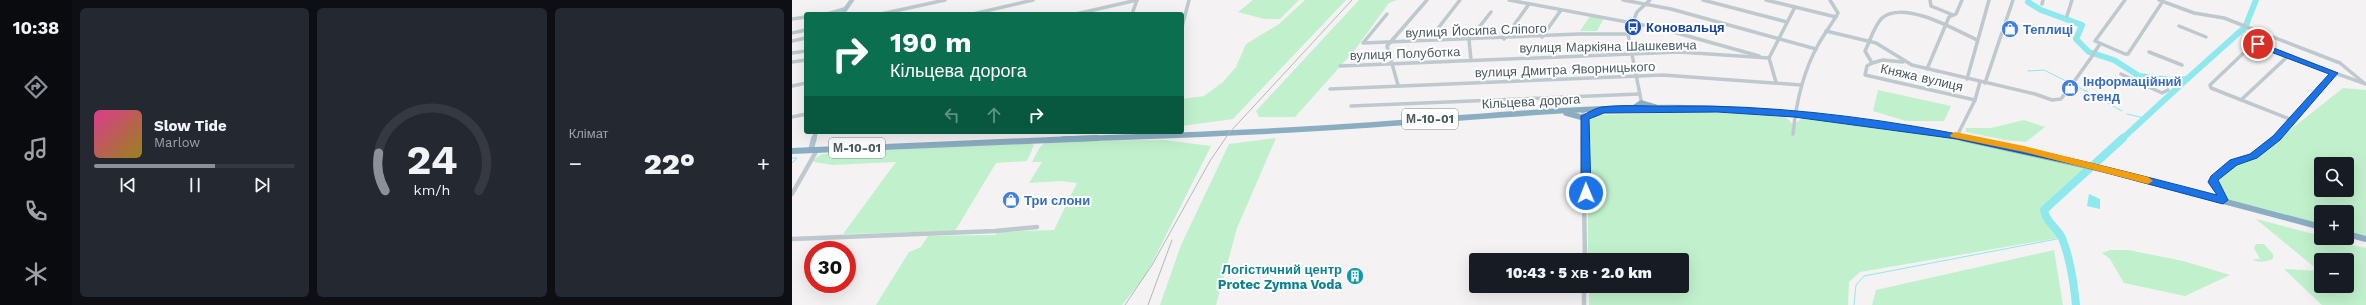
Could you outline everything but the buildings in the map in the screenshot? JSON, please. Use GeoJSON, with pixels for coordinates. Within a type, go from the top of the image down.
{"type":"FeatureCollection","features":[{"type":"Feature","properties":{"kind":"highway","name":"Кільцева дорога"},"geometry":{"type":"LineString","coordinates":[[814,150],[1012,140],[1210,134],[1560,112],[1631,110],[1642,106],[1664,109],[1717,109],[1794,114],[1957,136],[2077,162],[2314,224]]}},
{"type":"Feature","properties":{"kind":"highway"},"geometry":{"type":"LineString","coordinates":[[1560,112],[1584,118],[1602,110]]}},
{"type":"Feature","properties":{"kind":"highway","name":"М-10-01"},"geometry":{"type":"LineString","coordinates":[[792,151],[814,150]]}},
{"type":"Feature","properties":{"kind":"highway"},"geometry":{"type":"LineString","coordinates":[[2354,236],[2366,239]]}},
{"type":"Feature","properties":{"kind":"main road"},"geometry":{"type":"LineString","coordinates":[[843,12],[852,0]]}},
{"type":"Feature","properties":{"kind":"main road"},"geometry":{"type":"LineString","coordinates":[[814,150],[816,134]]}},
{"type":"Feature","properties":{"kind":"street"},"geometry":{"type":"LineString","coordinates":[[890,12],[945,0]]}},
{"type":"Feature","properties":{"kind":"street"},"geometry":{"type":"LineString","coordinates":[[982,12],[1033,0]]}},
{"type":"Feature","properties":{"kind":"street"},"geometry":{"type":"LineString","coordinates":[[1085,12],[1137,0]]}},
{"type":"Feature","properties":{"kind":"street"},"geometry":{"type":"LineString","coordinates":[[1133,12],[1137,0]]}},
{"type":"Feature","properties":{"kind":"street"},"geometry":{"type":"LineString","coordinates":[[1184,19],[1189,0]]}},
{"type":"Feature","properties":{"kind":"street"},"geometry":{"type":"LineString","coordinates":[[1398,85],[1386,52],[1389,43],[1427,0]]}},
{"type":"Feature","properties":{"kind":"street"},"geometry":{"type":"LineString","coordinates":[[1439,27],[1460,0]]}},
{"type":"Feature","properties":{"kind":"street"},"geometry":{"type":"LineString","coordinates":[[1509,0],[1632,22],[1769,58]]}},
{"type":"Feature","properties":{"kind":"street"},"geometry":{"type":"LineString","coordinates":[[1623,0],[1780,38],[1816,49]]}},
{"type":"Feature","properties":{"kind":"street"},"geometry":{"type":"LineString","coordinates":[[1642,106],[1628,34],[1632,22],[1644,4],[1650,0]]}},
{"type":"Feature","properties":{"kind":"street"},"geometry":{"type":"LineString","coordinates":[[1703,0],[1787,22]]}},
{"type":"Feature","properties":{"kind":"street"},"geometry":{"type":"LineString","coordinates":[[1766,0],[1836,17]]}},
{"type":"Feature","properties":{"kind":"street"},"geometry":{"type":"LineString","coordinates":[[1793,134],[1794,114],[1801,85],[1816,49],[1838,13],[1830,0]]}},
{"type":"Feature","properties":{"kind":"street"},"geometry":{"type":"LineString","coordinates":[[1930,0],[1931,6],[1953,15]]}},
{"type":"Feature","properties":{"kind":"street"},"geometry":{"type":"LineString","coordinates":[[1927,69],[1946,22],[1949,17],[1958,11],[1962,0]]}},
{"type":"Feature","properties":{"kind":"street"},"geometry":{"type":"LineString","coordinates":[[1967,79],[1989,0]]}},
{"type":"Feature","properties":{"kind":"street"},"geometry":{"type":"LineString","coordinates":[[1985,83],[2012,0]]}},
{"type":"Feature","properties":{"kind":"street"},"geometry":{"type":"LineString","coordinates":[[2042,4],[2043,0]]}},
{"type":"Feature","properties":{"kind":"street"},"geometry":{"type":"LineString","coordinates":[[2067,16],[2072,0]]}},
{"type":"Feature","properties":{"kind":"street"},"geometry":{"type":"LineString","coordinates":[[2125,0],[2095,41],[2128,54],[2161,4]]}},
{"type":"Feature","properties":{"kind":"street"},"geometry":{"type":"LineString","coordinates":[[2160,0],[2194,14],[2224,18],[2340,63],[2366,84]]}},
{"type":"Feature","properties":{"kind":"street"},"geometry":{"type":"LineString","coordinates":[[1504,39],[1529,4]]}},
{"type":"Feature","properties":{"kind":"street"},"geometry":{"type":"LineString","coordinates":[[1776,82],[1769,58],[1795,7]]}},
{"type":"Feature","properties":{"kind":"street"},"geometry":{"type":"LineString","coordinates":[[1901,7],[1946,22],[1963,34],[1977,40]]}},
{"type":"Feature","properties":{"kind":"street"},"geometry":{"type":"LineString","coordinates":[[1896,8],[1882,17],[1868,41],[1865,51],[1872,63],[1883,60],[1904,62],[2052,100],[2061,99],[2100,44]]}},
{"type":"Feature","properties":{"kind":"street"},"geometry":{"type":"LineString","coordinates":[[834,12],[844,9]]}},
{"type":"Feature","properties":{"kind":"street"},"geometry":{"type":"LineString","coordinates":[[1542,37],[1561,10]]}},
{"type":"Feature","properties":{"kind":"street"},"geometry":{"type":"LineString","coordinates":[[1471,60],[1469,40],[1491,12]]}},
{"type":"Feature","properties":{"kind":"street","name":"вулиця Йосипа Сліпого"},"geometry":{"type":"LineString","coordinates":[[1386,14],[1363,42],[1366,44],[1504,39],[1579,34],[1628,34]]}},
{"type":"Feature","properties":{"kind":"street"},"geometry":{"type":"LineString","coordinates":[[792,19],[804,18]]}},
{"type":"Feature","properties":{"kind":"street"},"geometry":{"type":"LineString","coordinates":[[2179,26],[2206,37]]}},
{"type":"Feature","properties":{"kind":"street"},"geometry":{"type":"LineString","coordinates":[[792,33],[804,30]]}},
{"type":"Feature","properties":{"kind":"street"},"geometry":{"type":"LineString","coordinates":[[1826,31],[1876,43],[1904,62]]}},
{"type":"Feature","properties":{"kind":"street"},"geometry":{"type":"LineString","coordinates":[[792,41],[804,38]]}},
{"type":"Feature","properties":{"kind":"street"},"geometry":{"type":"LineString","coordinates":[[2292,120],[2211,88],[2210,85],[2253,44],[2366,84]]}},
{"type":"Feature","properties":{"kind":"street"},"geometry":{"type":"LineString","coordinates":[[792,53],[804,51]]}},
{"type":"Feature","properties":{"kind":"street","name":"вулиця Маркіяна Шашкевича"},"geometry":{"type":"LineString","coordinates":[[1471,60],[1679,52],[1769,58]]}},
{"type":"Feature","properties":{"kind":"street"},"geometry":{"type":"LineString","coordinates":[[2149,52],[2182,65]]}},
{"type":"Feature","properties":{"kind":"street"},"geometry":{"type":"LineString","coordinates":[[2242,100],[2288,56]]}},
{"type":"Feature","properties":{"kind":"street"},"geometry":{"type":"LineString","coordinates":[[792,62],[804,60]]}},
{"type":"Feature","properties":{"kind":"street","name":"вулиця Полуботка"},"geometry":{"type":"LineString","coordinates":[[1340,66],[1390,65],[1471,60]]}},
{"type":"Feature","properties":{"kind":"street","name":"Княжа вулиця"},"geometry":{"type":"LineString","coordinates":[[1872,63],[1867,66],[1865,74],[1975,100]]}},
{"type":"Feature","properties":{"kind":"street"},"geometry":{"type":"LineString","coordinates":[[2223,200],[2219,190],[2213,182],[2214,178],[2234,162],[2253,156],[2276,138],[2334,73]]}},
{"type":"Feature","properties":{"kind":"street"},"geometry":{"type":"LineString","coordinates":[[2121,74],[2162,93],[2168,90]]}},
{"type":"Feature","properties":{"kind":"street","name":"вулиця Дмитра Яворницького"},"geometry":{"type":"LineString","coordinates":[[1330,89],[1663,75],[1801,85]]}},
{"type":"Feature","properties":{"kind":"street"},"geometry":{"type":"LineString","coordinates":[[1957,136],[1975,100],[1980,82]]}},
{"type":"Feature","properties":{"kind":"street"},"geometry":{"type":"LineString","coordinates":[[792,86],[804,83]]}},
{"type":"Feature","properties":{"kind":"street","name":"вулиця Дмитра Яворницького"},"geometry":{"type":"LineString","coordinates":[[1351,106],[1639,94]]}},
{"type":"Feature","properties":{"kind":"street"},"geometry":{"type":"LineString","coordinates":[[1583,111],[1585,253]]}},
{"type":"Feature","properties":{"kind":"street"},"geometry":{"type":"LineString","coordinates":[[792,117],[804,114]]}},
{"type":"Feature","properties":{"kind":"street"},"geometry":{"type":"LineString","coordinates":[[792,194],[806,173],[814,150]]}},
{"type":"Feature","properties":{"kind":"street"},"geometry":{"type":"LineString","coordinates":[[792,239],[995,231],[1037,227]]}},
{"type":"Feature","properties":{"kind":"street"},"geometry":{"type":"LineString","coordinates":[[1584,293],[1584,305]]}},
{"type":"Feature","properties":{"kind":"green space"},"geometry":{"type":"Polygon","coordinates":[[[1253,0],[1299,0],[1280,19],[1264,19],[1238,12],[1253,0]]]}},
{"type":"Feature","properties":{"kind":"green space"},"geometry":{"type":"Polygon","coordinates":[[[1305,0],[1346,0],[1233,119],[1184,126],[1184,99],[1204,96],[1223,82],[1236,67],[1246,44],[1279,24],[1305,0]]]}},
{"type":"Feature","properties":{"kind":"green space"},"geometry":{"type":"Polygon","coordinates":[[[1359,0],[1397,0],[1389,3],[1354,51],[1295,117],[1259,117],[1256,111],[1359,0]]]}},
{"type":"Feature","properties":{"kind":"green space"},"geometry":{"type":"Polygon","coordinates":[[[1590,16],[1604,18],[1597,31],[1580,31],[1590,16]]]}},
{"type":"Feature","properties":{"kind":"green space"},"geometry":{"type":"Polygon","coordinates":[[[2343,88],[2366,90],[2366,236],[2354,233],[2354,205],[2314,205],[2314,222],[2227,199],[2216,176],[2232,166],[2256,157],[2343,88]]]}},
{"type":"Feature","properties":{"kind":"green space"},"geometry":{"type":"Polygon","coordinates":[[[1878,90],[1951,106],[1944,121],[1906,121],[1873,111],[1878,90]]]}},
{"type":"Feature","properties":{"kind":"green space"},"geometry":{"type":"Polygon","coordinates":[[[1709,112],[1782,116],[1788,119],[1793,125],[1802,118],[1838,121],[1909,131],[2086,167],[2042,209],[2045,222],[2058,234],[2058,238],[1860,272],[1849,282],[1848,305],[1589,305],[1589,293],[1689,293],[1689,253],[1588,253],[1588,122],[1596,115],[1709,112]]]}},
{"type":"Feature","properties":{"kind":"green space"},"geometry":{"type":"Polygon","coordinates":[[[2024,120],[2045,127],[2026,142],[2006,140],[1966,132],[1966,128],[1991,128],[2024,120]]]}},
{"type":"Feature","properties":{"kind":"green space"},"geometry":{"type":"Polygon","coordinates":[[[1276,138],[1237,228],[1216,305],[1160,305],[1181,245],[1229,144],[1276,138]]]}},
{"type":"Feature","properties":{"kind":"green space"},"geometry":{"type":"Polygon","coordinates":[[[1164,140],[1211,146],[1146,275],[1122,305],[876,305],[909,252],[921,247],[928,236],[995,235],[998,232],[1054,230],[1077,183],[1060,181],[1029,183],[1042,162],[1032,162],[1039,149],[1046,142],[1164,140]]]}},
{"type":"Feature","properties":{"kind":"green space"},"geometry":{"type":"Polygon","coordinates":[[[1028,142],[1034,145],[1027,161],[996,163],[955,231],[843,234],[896,162],[832,165],[814,162],[813,160],[822,154],[1028,142]]]}},
{"type":"Feature","properties":{"kind":"green space"},"geometry":{"type":"Polygon","coordinates":[[[2256,219],[2314,234],[2314,245],[2352,245],[2366,248],[2366,305],[2322,305],[2284,269],[2314,271],[2314,293],[2354,293],[2354,253],[2314,253],[2314,267],[2256,219]]]}},
{"type":"Feature","properties":{"kind":"green space"},"geometry":{"type":"Polygon","coordinates":[[[2256,244],[2264,244],[2273,254],[2273,259],[2260,262],[2255,261],[2253,259],[2260,259],[2254,248],[2256,244]]]}},
{"type":"Feature","properties":{"kind":"green space"},"geometry":{"type":"Polygon","coordinates":[[[2054,250],[2063,305],[1872,305],[1876,290],[2054,250]]]}},
{"type":"Feature","properties":{"kind":"green space"},"geometry":{"type":"Polygon","coordinates":[[[2110,250],[2128,250],[2183,261],[2230,275],[2185,296],[2124,283],[2110,259],[2102,253],[2110,250]]]}},
{"type":"Feature","properties":{"kind":"water"},"geometry":{"type":"Polygon","coordinates":[[[2089,194],[2100,199],[2100,209],[2087,206],[2089,194]]]}},
{"type":"Feature","properties":{"kind":"waterway"},"geometry":{"type":"LineString","coordinates":[[2246,25],[2256,0]]}},
{"type":"Feature","properties":{"kind":"waterway"},"geometry":{"type":"LineString","coordinates":[[2028,2],[2041,10],[2082,25],[2076,39],[2089,52],[2114,60],[2139,76],[2170,80],[2187,79]]}},
{"type":"Feature","properties":{"kind":"waterway"},"geometry":{"type":"LineString","coordinates":[[2187,79],[2244,28]]}},
{"type":"Feature","properties":{"kind":"waterway"},"geometry":{"type":"LineString","coordinates":[[2028,71],[2044,70],[2070,83]]}},
{"type":"Feature","properties":{"kind":"waterway"},"geometry":{"type":"LineString","coordinates":[[2122,139],[2187,79]]}},
{"type":"Feature","properties":{"kind":"waterway"},"geometry":{"type":"LineString","coordinates":[[2073,85],[2095,95]]}},
{"type":"Feature","properties":{"kind":"waterway"},"geometry":{"type":"LineString","coordinates":[[2099,98],[2122,111]]}},
{"type":"Feature","properties":{"kind":"waterway"},"geometry":{"type":"LineString","coordinates":[[2127,114],[2144,118]]}},
{"type":"Feature","properties":{"kind":"waterway"},"geometry":{"type":"LineString","coordinates":[[2076,305],[2071,271],[2065,246],[2060,234],[2049,222],[2044,210],[2123,138]]}},
{"type":"Feature","properties":{"kind":"waterway"},"geometry":{"type":"LineString","coordinates":[[792,158],[797,158],[792,163]]}},
{"type":"Feature","properties":{"kind":"waterway"},"geometry":{"type":"LineString","coordinates":[[1854,305],[1856,285],[1864,276],[2062,238]]}},
{"type":"Feature","properties":{"kind":"railway"},"geometry":{"type":"LineString","coordinates":[[1125,305],[1152,265],[1210,161],[1229,133],[1352,0]]}},
{"type":"Feature","properties":{"kind":"railway"},"geometry":{"type":"LineString","coordinates":[[1148,305],[1172,240]]}},
{"type":"Feature","properties":{"kind":"slow traffic"},"geometry":{"type":"LineString","coordinates":[[1955,135],[2024,149],[2148,181]]}},
{"type":"Feature","properties":{"kind":"place","name":"Коновальця"},"geometry":{"type":"Point","coordinates":[1633,27]}},
{"type":"Feature","properties":{"kind":"place","name":"Теплиці"},"geometry":{"type":"Point","coordinates":[2010,29]}},
{"type":"Feature","properties":{"kind":"place","name":"Інформаційний стенд"},"geometry":{"type":"Point","coordinates":[2070,88]}},
{"type":"Feature","properties":{"kind":"place","name":"Три слони"},"geometry":{"type":"Point","coordinates":[1011,200]}},
{"type":"Feature","properties":{"kind":"place","name":"Логістичний центр Protec Zymna Voda"},"geometry":{"type":"Point","coordinates":[1355,276]}},
{"type":"Feature","properties":{"kind":"route"},"geometry":{"type":"LineString","coordinates":[[1586,193],[1584,118],[1602,110],[1717,109],[1794,114],[1935,132],[2024,149],[2223,200],[2218,187],[2213,182],[2214,178],[2234,162],[2253,156],[2276,138],[2334,73],[2258,44]]}}]}
